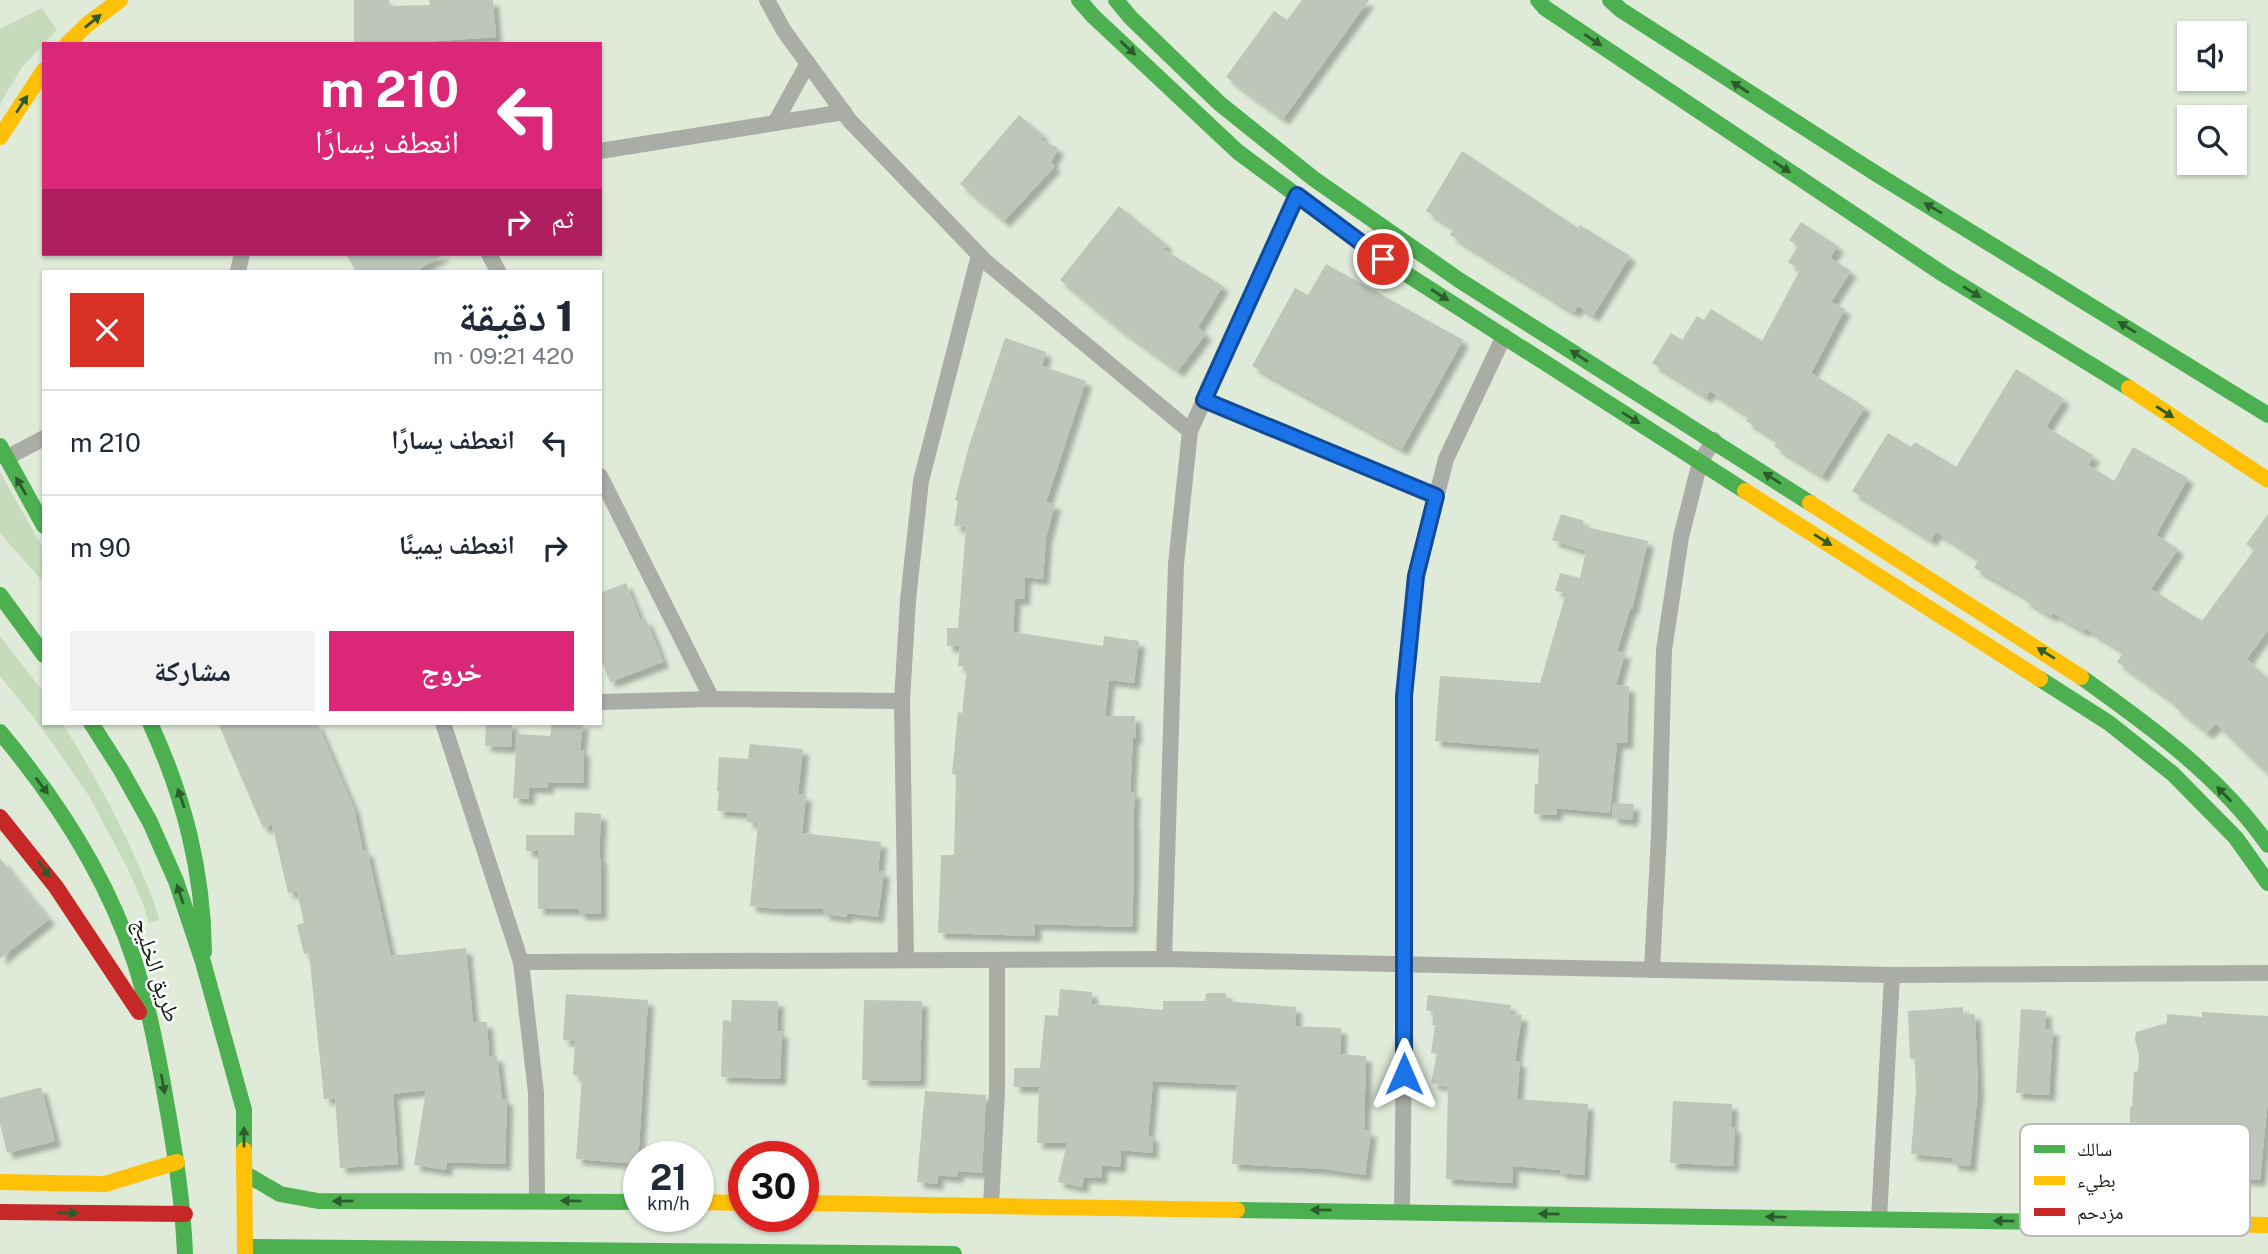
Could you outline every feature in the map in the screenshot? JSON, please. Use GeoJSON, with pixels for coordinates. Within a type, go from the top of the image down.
{"type":"FeatureCollection","features":[{"type":"Feature","properties":{"kind":"street"},"geometry":{"type":"LineString","coordinates":[[69,42],[120,0]]}},
{"type":"Feature","properties":{"kind":"street"},"geometry":{"type":"LineString","coordinates":[[767,0],[784,31],[844,112],[979,255],[1190,431]]}},
{"type":"Feature","properties":{"kind":"street"},"geometry":{"type":"LineString","coordinates":[[1079,0],[1238,152],[1383,259],[2109,723],[2173,774],[2236,838],[2268,883]]}},
{"type":"Feature","properties":{"kind":"street"},"geometry":{"type":"LineString","coordinates":[[1116,0],[1130,17],[1219,103],[1314,179],[1459,280],[2061,662],[2140,718],[2197,766],[2257,828],[2268,845]]}},
{"type":"Feature","properties":{"kind":"street"},"geometry":{"type":"LineString","coordinates":[[1610,0],[1621,10],[1875,173],[2268,415]]}},
{"type":"Feature","properties":{"kind":"street"},"geometry":{"type":"LineString","coordinates":[[1538,3],[1943,274],[2132,390],[2268,480]]}},
{"type":"Feature","properties":{"kind":"street"},"geometry":{"type":"LineString","coordinates":[[775,123],[808,64]]}},
{"type":"Feature","properties":{"kind":"street"},"geometry":{"type":"LineString","coordinates":[[0,137],[42,73]]}},
{"type":"Feature","properties":{"kind":"street"},"geometry":{"type":"LineString","coordinates":[[602,151],[844,112]]}},
{"type":"Feature","properties":{"kind":"street"},"geometry":{"type":"LineString","coordinates":[[1164,959],[1176,564],[1190,431],[1297,195]]}},
{"type":"Feature","properties":{"kind":"street"},"geometry":{"type":"LineString","coordinates":[[906,960],[902,701],[908,600],[921,481],[979,255]]}},
{"type":"Feature","properties":{"kind":"street"},"geometry":{"type":"LineString","coordinates":[[1402,1212],[1404,696],[1416,576],[1446,459],[1504,336]]}},
{"type":"Feature","properties":{"kind":"street"},"geometry":{"type":"LineString","coordinates":[[42,439],[3,452],[42,522]]}},
{"type":"Feature","properties":{"kind":"street"},"geometry":{"type":"LineString","coordinates":[[1652,970],[1664,650],[1681,537],[1700,462],[1714,440]]}},
{"type":"Feature","properties":{"kind":"street"},"geometry":{"type":"LineString","coordinates":[[602,480],[712,699]]}},
{"type":"Feature","properties":{"kind":"street"},"geometry":{"type":"LineString","coordinates":[[0,595],[42,653]]}},
{"type":"Feature","properties":{"kind":"street"},"geometry":{"type":"LineString","coordinates":[[0,616],[42,653]]}},
{"type":"Feature","properties":{"kind":"street"},"geometry":{"type":"LineString","coordinates":[[602,702],[712,699],[902,701]]}},
{"type":"Feature","properties":{"kind":"street","name":"طريق الخليج"},"geometry":{"type":"LineString","coordinates":[[92,725],[121,769],[150,822],[176,881],[203,962],[244,1110],[245,1251]]}},
{"type":"Feature","properties":{"kind":"street"},"geometry":{"type":"LineString","coordinates":[[151,725],[186,811],[202,893],[203,962]]}},
{"type":"Feature","properties":{"kind":"street"},"geometry":{"type":"LineString","coordinates":[[444,725],[521,962],[536,1093],[537,1201]]}},
{"type":"Feature","properties":{"kind":"street","name":"طريق الخليج"},"geometry":{"type":"LineString","coordinates":[[0,732],[65,815],[98,874],[127,941],[155,1036],[185,1214],[186,1254]]}},
{"type":"Feature","properties":{"kind":"street"},"geometry":{"type":"LineString","coordinates":[[0,817],[32,853],[82,922],[155,1036]]}},
{"type":"Feature","properties":{"kind":"street"},"geometry":{"type":"LineString","coordinates":[[521,962],[1164,959],[1892,975],[2268,973]]}},
{"type":"Feature","properties":{"kind":"street"},"geometry":{"type":"LineString","coordinates":[[990,1205],[998,1091],[997,960]]}},
{"type":"Feature","properties":{"kind":"street"},"geometry":{"type":"LineString","coordinates":[[1879,1219],[1892,975]]}},
{"type":"Feature","properties":{"kind":"street"},"geometry":{"type":"LineString","coordinates":[[0,1182],[104,1184],[177,1162]]}},
{"type":"Feature","properties":{"kind":"street"},"geometry":{"type":"LineString","coordinates":[[244,1173],[279,1194],[318,1201],[623,1202]]}},
{"type":"Feature","properties":{"kind":"street"},"geometry":{"type":"LineString","coordinates":[[819,1203],[2020,1222]]}},
{"type":"Feature","properties":{"kind":"street"},"geometry":{"type":"LineString","coordinates":[[0,1212],[185,1214]]}},
{"type":"Feature","properties":{"kind":"street"},"geometry":{"type":"LineString","coordinates":[[2250,1226],[2268,1226]]}},
{"type":"Feature","properties":{"kind":"street"},"geometry":{"type":"LineString","coordinates":[[245,1251],[954,1254]]}},
{"type":"Feature","properties":{"kind":"lane"},"geometry":{"type":"LineString","coordinates":[[1204,400],[1436,496]]}},
{"type":"Feature","properties":{"kind":"green space"},"geometry":{"type":"Polygon","coordinates":[[[42,8],[57,30],[46,42],[42,42],[42,46],[22,67],[0,104],[0,29],[42,8]]]}},
{"type":"Feature","properties":{"kind":"green space"},"geometry":{"type":"Polygon","coordinates":[[[0,472],[42,546],[42,581],[0,533],[0,472]]]}},
{"type":"Feature","properties":{"kind":"green space"},"geometry":{"type":"Polygon","coordinates":[[[0,636],[42,690],[42,725],[63,725],[91,771],[134,855],[159,920],[149,923],[128,869],[89,796],[42,728],[0,676],[0,636]]]}},
{"type":"Feature","properties":{"kind":"building"},"geometry":{"type":"Polygon","coordinates":[[[354,0],[389,0],[390,6],[430,5],[429,0],[493,0],[496,37],[422,42],[354,42],[354,0]]]}},
{"type":"Feature","properties":{"kind":"building"},"geometry":{"type":"Polygon","coordinates":[[[1302,0],[1369,0],[1283,119],[1226,77],[1274,11],[1287,20],[1302,0]]]}},
{"type":"Feature","properties":{"kind":"building"},"geometry":{"type":"Polygon","coordinates":[[[1019,115],[1043,135],[1040,139],[1058,148],[1051,162],[1055,166],[1004,221],[960,184],[1019,115]]]}},
{"type":"Feature","properties":{"kind":"building"},"geometry":{"type":"Polygon","coordinates":[[[1462,151],[1578,228],[1580,225],[1630,256],[1593,316],[1578,306],[1574,312],[1450,235],[1454,228],[1426,211],[1462,151]]]}},
{"type":"Feature","properties":{"kind":"building"},"geometry":{"type":"Polygon","coordinates":[[[1119,206],[1167,245],[1163,249],[1223,286],[1198,327],[1206,334],[1178,371],[1117,327],[1060,280],[1119,206]]]}},
{"type":"Feature","properties":{"kind":"building"},"geometry":{"type":"Polygon","coordinates":[[[1801,222],[1838,246],[1830,258],[1851,271],[1831,302],[1845,309],[1811,373],[1865,407],[1822,476],[1774,446],[1778,441],[1746,421],[1749,416],[1710,391],[1706,397],[1652,363],[1671,333],[1682,340],[1697,316],[1704,320],[1711,309],[1762,341],[1800,270],[1788,262],[1798,246],[1789,240],[1801,222]]]}},
{"type":"Feature","properties":{"kind":"building"},"geometry":{"type":"Polygon","coordinates":[[[347,256],[442,256],[418,270],[355,270],[347,256]]]}},
{"type":"Feature","properties":{"kind":"building"},"geometry":{"type":"Polygon","coordinates":[[[1326,264],[1463,340],[1402,449],[1252,366],[1295,288],[1308,295],[1326,264]]]}},
{"type":"Feature","properties":{"kind":"building"},"geometry":{"type":"Polygon","coordinates":[[[1005,338],[1046,352],[1042,366],[1086,381],[1046,502],[1055,504],[1046,538],[1043,579],[1025,577],[1024,599],[1015,599],[1013,632],[1103,646],[1104,636],[1139,641],[1134,683],[1109,680],[1105,716],[1135,716],[1136,738],[1133,738],[1130,792],[1135,792],[1132,927],[1035,924],[1035,936],[938,933],[941,855],[954,855],[956,775],[952,774],[958,712],[962,713],[967,667],[958,666],[960,646],[947,646],[947,628],[958,628],[966,527],[954,526],[958,501],[955,500],[969,446],[1005,338]]]}},
{"type":"Feature","properties":{"kind":"building"},"geometry":{"type":"Polygon","coordinates":[[[2016,369],[2064,399],[2046,427],[2094,456],[2088,465],[2114,481],[2133,447],[2188,478],[2156,535],[2178,549],[2151,589],[2202,621],[2254,550],[2246,544],[2268,514],[2268,630],[2247,659],[2268,679],[2268,774],[2216,724],[2207,733],[2174,706],[2176,704],[2117,662],[2124,652],[2085,628],[2084,631],[2053,613],[2051,616],[2024,600],[2026,597],[1974,568],[1979,559],[1936,532],[1931,540],[1852,491],[1888,433],[1911,447],[1915,442],[1956,467],[2016,369]]]}},
{"type":"Feature","properties":{"kind":"building"},"geometry":{"type":"Polygon","coordinates":[[[1561,514],[1584,521],[1582,526],[1648,541],[1632,609],[1617,651],[1625,653],[1616,685],[1629,686],[1627,743],[1617,743],[1610,813],[1557,808],[1556,815],[1534,814],[1539,749],[1435,741],[1440,676],[1540,683],[1566,593],[1555,591],[1560,573],[1580,578],[1586,551],[1552,540],[1561,514]]]}},
{"type":"Feature","properties":{"kind":"building"},"geometry":{"type":"Polygon","coordinates":[[[626,583],[641,621],[646,619],[663,662],[610,682],[602,662],[602,592],[626,583]]]}},
{"type":"Feature","properties":{"kind":"building"},"geometry":{"type":"Polygon","coordinates":[[[219,725],[318,725],[354,809],[363,851],[367,850],[391,956],[466,948],[473,1022],[487,1022],[489,1056],[497,1056],[502,1099],[507,1099],[505,1164],[447,1162],[446,1170],[414,1165],[426,1090],[393,1094],[398,1164],[340,1168],[335,1098],[324,1099],[309,953],[304,954],[297,925],[304,923],[297,891],[288,893],[272,824],[263,828],[219,725]]]}},
{"type":"Feature","properties":{"kind":"building"},"geometry":{"type":"Polygon","coordinates":[[[486,725],[512,725],[511,747],[485,746],[486,725]]]}},
{"type":"Feature","properties":{"kind":"building"},"geometry":{"type":"Polygon","coordinates":[[[552,725],[583,725],[580,750],[584,750],[583,783],[548,782],[548,788],[529,787],[529,799],[513,798],[517,734],[550,736],[552,725]]]}},
{"type":"Feature","properties":{"kind":"building"},"geometry":{"type":"Polygon","coordinates":[[[750,744],[803,749],[798,794],[806,795],[802,833],[881,842],[878,871],[884,871],[878,917],[847,913],[847,917],[823,914],[824,909],[750,906],[758,823],[747,822],[748,813],[717,811],[717,791],[719,757],[748,759],[750,744]]]}},
{"type":"Feature","properties":{"kind":"building"},"geometry":{"type":"Polygon","coordinates":[[[1613,803],[1634,804],[1632,820],[1612,818],[1613,803]]]}},
{"type":"Feature","properties":{"kind":"building"},"geometry":{"type":"Polygon","coordinates":[[[575,812],[601,814],[601,914],[579,914],[579,909],[538,909],[538,851],[526,851],[526,835],[574,835],[575,812]]]}},
{"type":"Feature","properties":{"kind":"building"},"geometry":{"type":"Polygon","coordinates":[[[0,858],[49,919],[0,959],[0,858]]]}},
{"type":"Feature","properties":{"kind":"building"},"geometry":{"type":"Polygon","coordinates":[[[1060,989],[1092,992],[1091,1004],[1163,1010],[1163,1001],[1205,1001],[1206,993],[1226,993],[1226,1001],[1296,1007],[1295,1026],[1341,1028],[1340,1054],[1366,1056],[1364,1130],[1371,1131],[1365,1175],[1325,1169],[1232,1164],[1237,1085],[1153,1081],[1148,1136],[1153,1136],[1152,1153],[1121,1150],[1120,1167],[1102,1165],[1101,1178],[1084,1177],[1082,1187],[1058,1182],[1067,1143],[1037,1143],[1039,1087],[1014,1087],[1014,1068],[1040,1068],[1045,1015],[1058,1016],[1060,989]]]}},
{"type":"Feature","properties":{"kind":"building"},"geometry":{"type":"Polygon","coordinates":[[[566,994],[648,1000],[639,1141],[623,1141],[623,1163],[576,1159],[582,1076],[573,1075],[575,1041],[563,1040],[566,994]]]}},
{"type":"Feature","properties":{"kind":"building"},"geometry":{"type":"Polygon","coordinates":[[[1428,995],[1511,1005],[1510,1014],[1522,1015],[1515,1061],[1520,1061],[1517,1099],[1588,1104],[1584,1175],[1513,1166],[1512,1183],[1446,1179],[1448,1087],[1431,1083],[1437,1054],[1431,1053],[1435,1025],[1432,1025],[1434,1012],[1426,1010],[1428,995]]]}},
{"type":"Feature","properties":{"kind":"building"},"geometry":{"type":"Polygon","coordinates":[[[732,1000],[778,1001],[777,1031],[782,1032],[780,1079],[721,1077],[723,1020],[731,1021],[732,1000]]]}},
{"type":"Feature","properties":{"kind":"building"},"geometry":{"type":"Polygon","coordinates":[[[864,1000],[922,1001],[920,1081],[862,1080],[864,1000]]]}},
{"type":"Feature","properties":{"kind":"building"},"geometry":{"type":"Polygon","coordinates":[[[1963,1007],[1963,1015],[1975,1014],[1978,1091],[1970,1166],[1952,1164],[1953,1158],[1911,1154],[1916,1091],[1915,1059],[1910,1059],[1908,1011],[1963,1007]]]}},
{"type":"Feature","properties":{"kind":"building"},"geometry":{"type":"Polygon","coordinates":[[[2021,1009],[2046,1011],[2045,1029],[2053,1029],[2049,1095],[2016,1093],[2021,1009]]]}},
{"type":"Feature","properties":{"kind":"building"},"geometry":{"type":"Polygon","coordinates":[[[2202,1012],[2268,1016],[2268,1098],[2260,1180],[2250,1180],[2250,1124],[2130,1124],[2134,1072],[2138,1071],[2136,1032],[2167,1023],[2167,1014],[2202,1017],[2202,1012]]]}},
{"type":"Feature","properties":{"kind":"building"},"geometry":{"type":"Polygon","coordinates":[[[41,1087],[55,1141],[7,1153],[0,1124],[0,1098],[41,1087]]]}},
{"type":"Feature","properties":{"kind":"building"},"geometry":{"type":"Polygon","coordinates":[[[925,1091],[986,1095],[982,1173],[958,1171],[957,1177],[938,1175],[937,1184],[917,1182],[925,1091]]]}},
{"type":"Feature","properties":{"kind":"building"},"geometry":{"type":"Polygon","coordinates":[[[1673,1101],[1732,1104],[1731,1127],[1735,1127],[1733,1166],[1670,1163],[1673,1101]]]}},
{"type":"Feature","properties":{"kind":"traffic: fast"},"geometry":{"type":"LineString","coordinates":[[1079,0],[1238,152],[1383,259],[1745,491]]}},
{"type":"Feature","properties":{"kind":"traffic: fast"},"geometry":{"type":"LineString","coordinates":[[1116,0],[1130,17],[1219,103],[1314,179],[1459,280],[1810,503]]}},
{"type":"Feature","properties":{"kind":"traffic: fast"},"geometry":{"type":"LineString","coordinates":[[1538,0],[1545,8],[1943,274],[2129,388]]}},
{"type":"Feature","properties":{"kind":"traffic: fast"},"geometry":{"type":"LineString","coordinates":[[1610,0],[1621,10],[1875,173],[2268,415]]}},
{"type":"Feature","properties":{"kind":"traffic: fast"},"geometry":{"type":"LineString","coordinates":[[0,446],[42,522]]}},
{"type":"Feature","properties":{"kind":"traffic: fast"},"geometry":{"type":"LineString","coordinates":[[0,595],[42,652]]}},
{"type":"Feature","properties":{"kind":"traffic: fast"},"geometry":{"type":"LineString","coordinates":[[2081,677],[2182,753],[2228,796],[2268,845]]}},
{"type":"Feature","properties":{"kind":"traffic: fast"},"geometry":{"type":"LineString","coordinates":[[2040,679],[2109,723],[2173,774],[2236,838],[2268,883]]}},
{"type":"Feature","properties":{"kind":"traffic: fast"},"geometry":{"type":"LineString","coordinates":[[92,725],[150,822],[176,881],[203,962],[244,1110],[244,1150]]}},
{"type":"Feature","properties":{"kind":"traffic: fast"},"geometry":{"type":"LineString","coordinates":[[151,725],[173,778],[189,834],[200,892],[204,952]]}},
{"type":"Feature","properties":{"kind":"traffic: fast"},"geometry":{"type":"LineString","coordinates":[[0,732],[41,784],[78,840],[109,898],[134,960],[149,1012],[163,1083],[178,1177],[185,1254]]}},
{"type":"Feature","properties":{"kind":"traffic: fast"},"geometry":{"type":"LineString","coordinates":[[244,1173],[280,1194],[318,1201],[623,1202]]}},
{"type":"Feature","properties":{"kind":"traffic: fast"},"geometry":{"type":"LineString","coordinates":[[1237,1210],[2020,1221]]}},
{"type":"Feature","properties":{"kind":"traffic: fast"},"geometry":{"type":"LineString","coordinates":[[245,1247],[954,1254]]}},
{"type":"Feature","properties":{"kind":"traffic: slow"},"geometry":{"type":"LineString","coordinates":[[69,42],[120,0]]}},
{"type":"Feature","properties":{"kind":"traffic: slow"},"geometry":{"type":"LineString","coordinates":[[0,137],[42,73]]}},
{"type":"Feature","properties":{"kind":"traffic: slow"},"geometry":{"type":"LineString","coordinates":[[2129,388],[2268,480]]}},
{"type":"Feature","properties":{"kind":"traffic: slow"},"geometry":{"type":"LineString","coordinates":[[1745,491],[2040,679]]}},
{"type":"Feature","properties":{"kind":"traffic: slow"},"geometry":{"type":"LineString","coordinates":[[1810,503],[2081,677]]}},
{"type":"Feature","properties":{"kind":"traffic: slow"},"geometry":{"type":"LineString","coordinates":[[244,1150],[245,1254]]}},
{"type":"Feature","properties":{"kind":"traffic: slow"},"geometry":{"type":"LineString","coordinates":[[0,1182],[105,1184],[177,1162]]}},
{"type":"Feature","properties":{"kind":"traffic: slow"},"geometry":{"type":"LineString","coordinates":[[714,1202],[728,1203]]}},
{"type":"Feature","properties":{"kind":"traffic: slow"},"geometry":{"type":"LineString","coordinates":[[819,1203],[1237,1210]]}},
{"type":"Feature","properties":{"kind":"traffic: slow"},"geometry":{"type":"LineString","coordinates":[[2250,1225],[2268,1225]]}},
{"type":"Feature","properties":{"kind":"traffic: jam"},"geometry":{"type":"LineString","coordinates":[[0,817],[56,887],[139,1012]]}},
{"type":"Feature","properties":{"kind":"traffic: jam"},"geometry":{"type":"LineString","coordinates":[[0,1212],[185,1214]]}},
{"type":"Feature","properties":{"kind":"route"},"geometry":{"type":"LineString","coordinates":[[1383,259],[1297,195],[1204,400],[1436,496],[1416,576],[1404,696],[1404,1074]]}}]}
